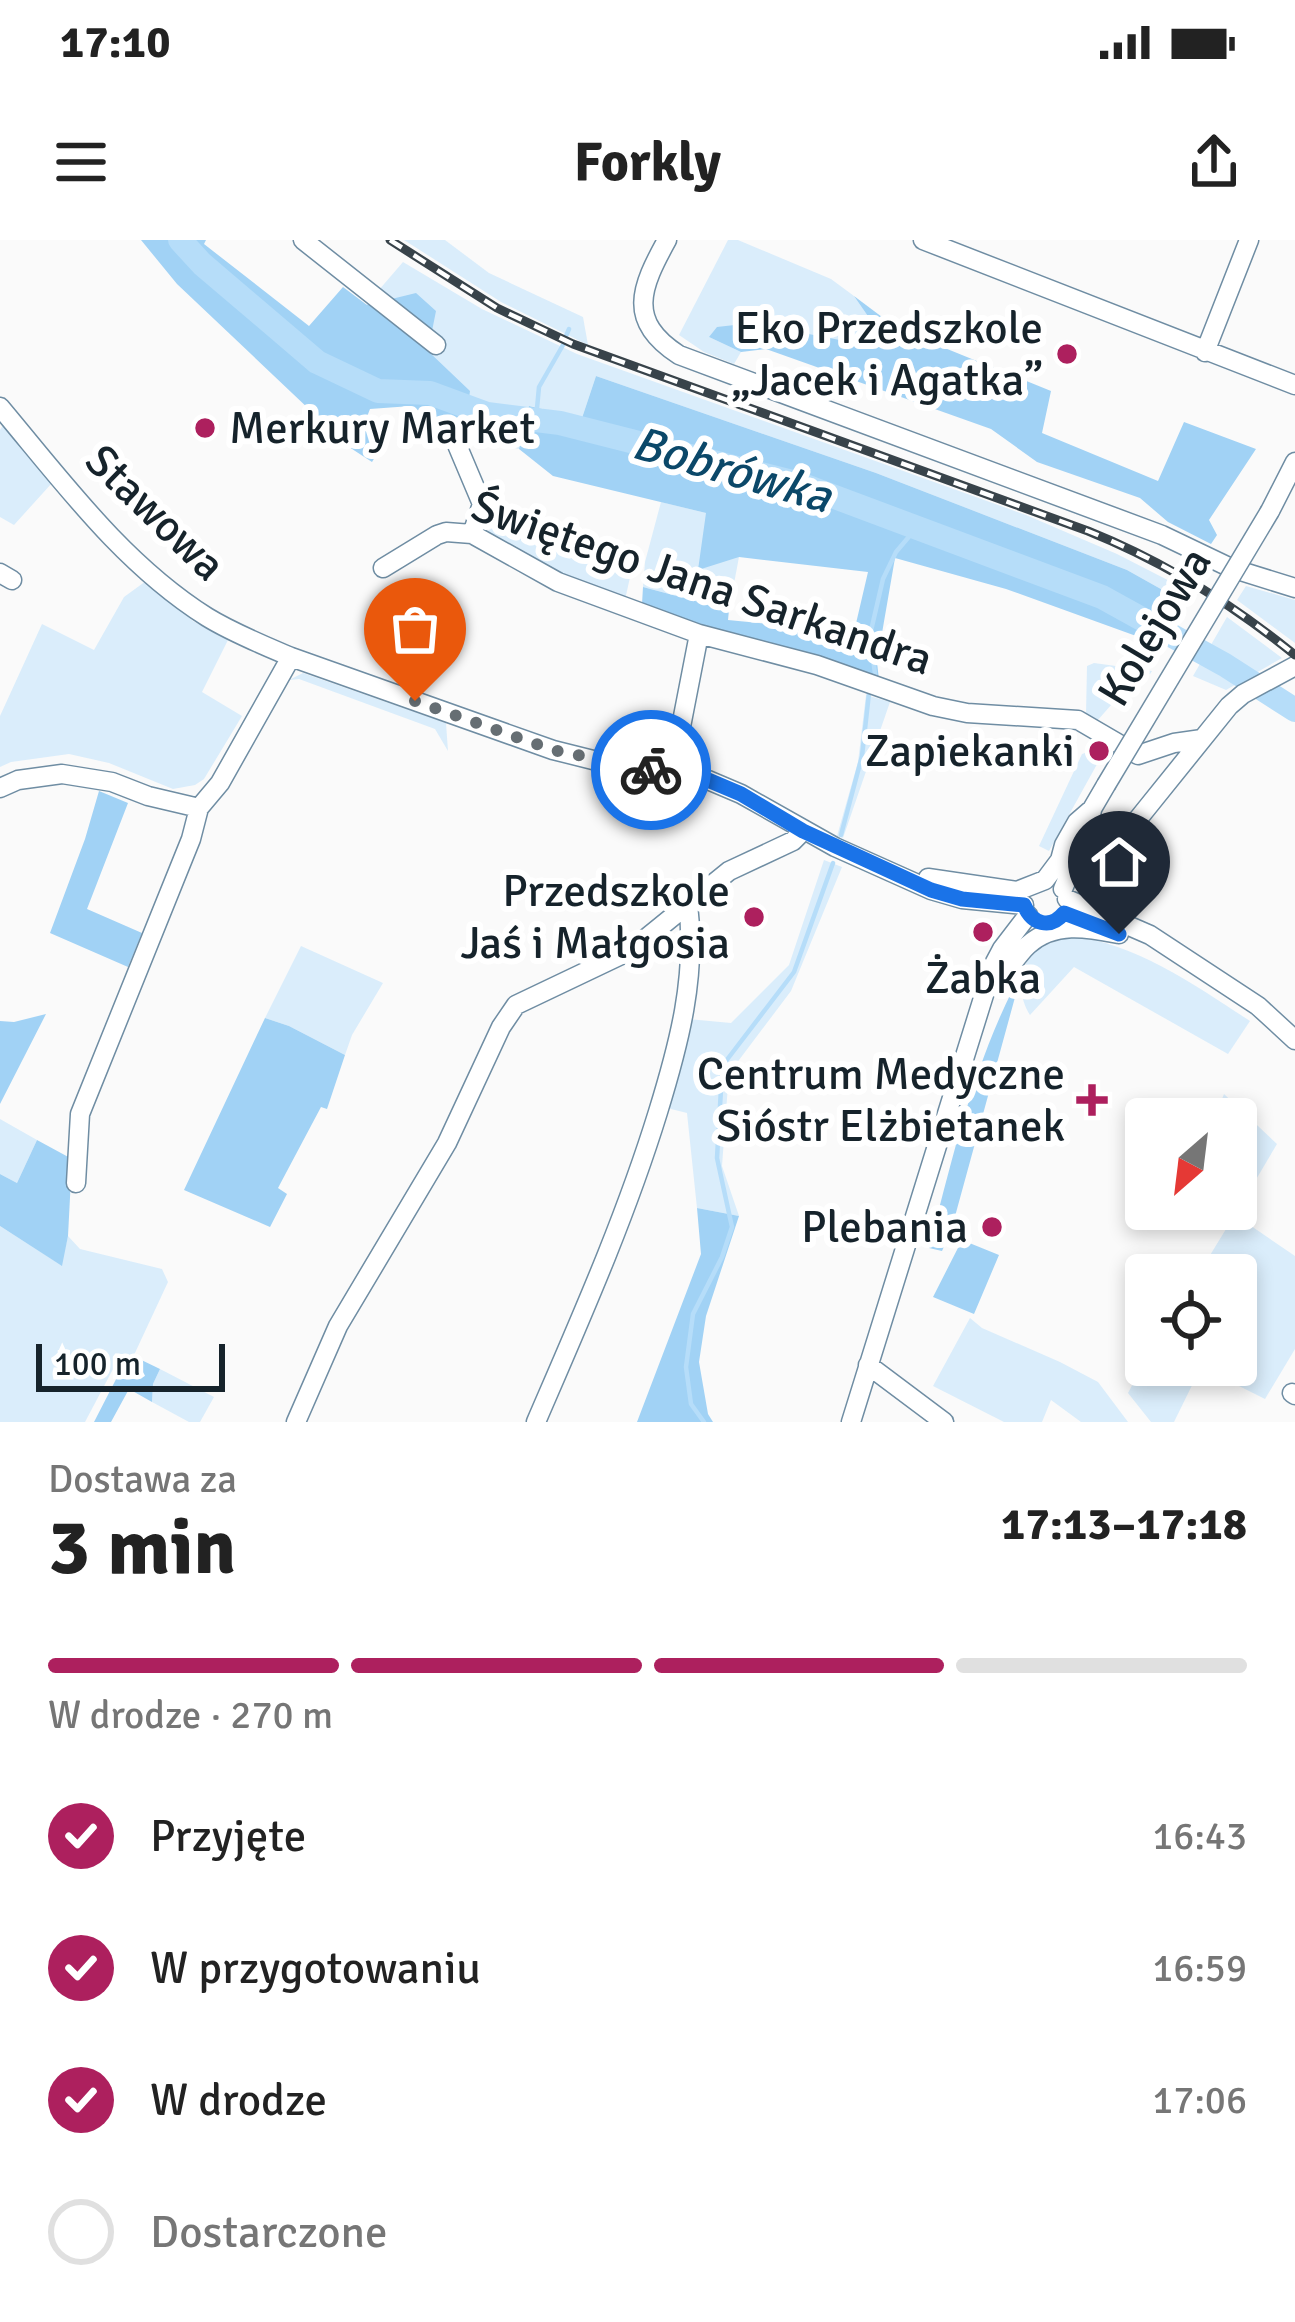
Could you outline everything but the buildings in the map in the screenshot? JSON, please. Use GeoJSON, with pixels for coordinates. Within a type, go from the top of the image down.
{"type":"FeatureCollection","features":[{"type":"Feature","properties":{"kind":"street"},"geometry":{"type":"LineString","coordinates":[[303,240],[436,345]]}},
{"type":"Feature","properties":{"kind":"street"},"geometry":{"type":"LineString","coordinates":[[667,240],[646,279],[643,304],[653,334],[679,355],[1162,535],[1231,568],[1293,587]]}},
{"type":"Feature","properties":{"kind":"street"},"geometry":{"type":"LineString","coordinates":[[923,240],[1295,385]]}},
{"type":"Feature","properties":{"kind":"street"},"geometry":{"type":"LineString","coordinates":[[1205,352],[1249,240]]}},
{"type":"Feature","properties":{"kind":"street","name":"Stawowa"},"geometry":{"type":"LineString","coordinates":[[0,407],[108,534],[147,572],[209,618],[291,657],[553,750],[708,780],[803,831],[931,890],[962,899],[1045,902]]}},
{"type":"Feature","properties":{"kind":"street"},"geometry":{"type":"LineString","coordinates":[[452,433],[482,504],[472,534]]}},
{"type":"Feature","properties":{"kind":"street","name":"Kolejowa"},"geometry":{"type":"LineString","coordinates":[[1045,902],[1070,850],[1089,826],[1092,809],[1290,480],[1295,462]]}},
{"type":"Feature","properties":{"kind":"street","name":"Świętego Jana Sarkandra"},"geometry":{"type":"LineString","coordinates":[[383,568],[436,535],[472,534],[558,582],[699,634],[818,665],[933,706],[1078,721],[1155,768],[1160,789]]}},
{"type":"Feature","properties":{"kind":"street"},"geometry":{"type":"LineString","coordinates":[[672,773],[699,634]]}},
{"type":"Feature","properties":{"kind":"street"},"geometry":{"type":"LineString","coordinates":[[76,1183],[80,1114],[191,839],[199,808],[220,783],[291,657]]}},
{"type":"Feature","properties":{"kind":"street"},"geometry":{"type":"LineString","coordinates":[[994,888],[1034,875],[1070,850],[1131,825],[1229,706],[1295,666]]}},
{"type":"Feature","properties":{"kind":"street"},"geometry":{"type":"LineString","coordinates":[[1138,755],[1202,739]]}},
{"type":"Feature","properties":{"kind":"street"},"geometry":{"type":"LineString","coordinates":[[0,788],[62,773],[112,782],[199,808]]}},
{"type":"Feature","properties":{"kind":"street"},"geometry":{"type":"LineString","coordinates":[[296,1422],[338,1326],[447,1143],[508,1014],[526,999],[621,955],[729,871],[793,841],[803,831]]}},
{"type":"Feature","properties":{"kind":"street","name":"Stawowa"},"geometry":{"type":"LineString","coordinates":[[883,867],[934,880],[1017,891],[1045,902]]}},
{"type":"Feature","properties":{"kind":"street"},"geometry":{"type":"LineString","coordinates":[[851,1422],[1006,934],[1005,920],[995,908],[962,899]]}},
{"type":"Feature","properties":{"kind":"street"},"geometry":{"type":"LineString","coordinates":[[1045,902],[1187,959]]}},
{"type":"Feature","properties":{"kind":"street"},"geometry":{"type":"LineString","coordinates":[[1002,949],[1045,902]]}},
{"type":"Feature","properties":{"kind":"street"},"geometry":{"type":"LineString","coordinates":[[1045,902],[1150,935],[1258,1006],[1295,1040]]}},
{"type":"Feature","properties":{"kind":"street"},"geometry":{"type":"LineString","coordinates":[[991,989],[1045,902]]}},
{"type":"Feature","properties":{"kind":"street"},"geometry":{"type":"LineString","coordinates":[[536,1422],[615,1238],[672,1066],[686,1009],[692,938],[688,904]]}},
{"type":"Feature","properties":{"kind":"street"},"geometry":{"type":"LineString","coordinates":[[991,989],[1041,935],[1073,926],[1119,934]]}},
{"type":"Feature","properties":{"kind":"street"},"geometry":{"type":"LineString","coordinates":[[868,1365],[944,1422]]}},
{"type":"Feature","properties":{"kind":"shaded area"},"geometry":{"type":"Polygon","coordinates":[[[141,240],[206,240],[204,244],[309,326],[343,287],[367,305],[416,293],[436,311],[428,351],[470,391],[466,418],[433,419],[411,406],[370,409],[363,427],[383,444],[372,462],[349,447],[177,284],[141,240]]]}},
{"type":"Feature","properties":{"kind":"shaded area"},"geometry":{"type":"Polygon","coordinates":[[[404,240],[445,240],[489,273],[583,317],[588,345],[501,302],[404,240]]]}},
{"type":"Feature","properties":{"kind":"shaded area"},"geometry":{"type":"Polygon","coordinates":[[[728,240],[831,279],[854,296],[883,338],[876,347],[819,337],[709,337],[741,352],[734,364],[704,352],[679,335],[728,240]]]}},
{"type":"Feature","properties":{"kind":"shaded area"},"geometry":{"type":"Polygon","coordinates":[[[403,262],[482,309],[577,354],[1026,515],[1191,592],[1184,602],[1127,570],[876,473],[596,376],[582,418],[530,406],[519,449],[469,438],[433,419],[466,417],[366,305],[403,262]]]}},
{"type":"Feature","properties":{"kind":"shaded area"},"geometry":{"type":"Polygon","coordinates":[[[854,296],[898,329],[1051,391],[1042,433],[1158,481],[1184,422],[1256,449],[1209,520],[1217,535],[1211,544],[1168,522],[1140,498],[1037,462],[991,429],[766,349],[741,352],[709,337],[717,327],[752,323],[876,347],[883,338],[854,296]]]}},
{"type":"Feature","properties":{"kind":"shaded area"},"geometry":{"type":"Polygon","coordinates":[[[596,376],[876,473],[1127,570],[1184,602],[1161,645],[1006,589],[895,558],[877,662],[879,680],[725,635],[642,604],[643,587],[729,610],[728,620],[854,632],[868,572],[739,557],[698,570],[706,513],[553,476],[519,449],[529,406],[582,418],[596,376]]]}},
{"type":"Feature","properties":{"kind":"shaded area"},"geometry":{"type":"Polygon","coordinates":[[[3,425],[52,483],[14,525],[0,517],[3,425]]]}},
{"type":"Feature","properties":{"kind":"shaded area"},"geometry":{"type":"Polygon","coordinates":[[[661,502],[706,513],[739,557],[729,610],[643,587],[661,502]]]}},
{"type":"Feature","properties":{"kind":"shaded area"},"geometry":{"type":"Polygon","coordinates":[[[497,526],[634,559],[625,600],[552,572],[485,532],[497,526]]]}},
{"type":"Feature","properties":{"kind":"shaded area"},"geometry":{"type":"Polygon","coordinates":[[[146,581],[193,621],[228,640],[202,692],[242,716],[204,779],[173,789],[109,763],[69,754],[0,767],[0,716],[42,624],[94,650],[124,597],[146,581]]]}},
{"type":"Feature","properties":{"kind":"shaded area"},"geometry":{"type":"Polygon","coordinates":[[[1246,586],[1295,600],[1295,643],[1237,600],[1246,586]]]}},
{"type":"Feature","properties":{"kind":"shaded area"},"geometry":{"type":"Polygon","coordinates":[[[1227,617],[1282,658],[1226,690],[1193,676],[1227,617]]]}},
{"type":"Feature","properties":{"kind":"shaded area"},"geometry":{"type":"Polygon","coordinates":[[[1087,666],[1152,671],[1117,682],[1112,704],[1097,721],[1086,714],[1087,666]]]}},
{"type":"Feature","properties":{"kind":"shaded area"},"geometry":{"type":"Polygon","coordinates":[[[303,673],[446,723],[448,751],[435,729],[299,679],[289,680],[303,673]]]}},
{"type":"Feature","properties":{"kind":"shaded area"},"geometry":{"type":"Polygon","coordinates":[[[866,695],[890,702],[843,838],[837,836],[858,762],[866,695]]]}},
{"type":"Feature","properties":{"kind":"shaded area"},"geometry":{"type":"Polygon","coordinates":[[[1091,751],[1101,757],[1049,851],[1039,846],[1082,754],[1091,751]]]}},
{"type":"Feature","properties":{"kind":"shaded area"},"geometry":{"type":"Polygon","coordinates":[[[99,791],[128,803],[87,909],[142,933],[128,967],[50,933],[99,791]]]}},
{"type":"Feature","properties":{"kind":"shaded area"},"geometry":{"type":"Polygon","coordinates":[[[824,860],[842,867],[791,991],[736,1064],[728,1085],[722,1166],[739,1216],[697,1208],[687,1113],[663,1107],[688,1019],[731,1023],[789,965],[824,860]]]}},
{"type":"Feature","properties":{"kind":"shaded area"},"geometry":{"type":"Polygon","coordinates":[[[1071,937],[1095,940],[1142,957],[1250,1021],[1228,1054],[1074,967],[1030,1015],[1021,987],[1028,959],[1043,946],[1071,937]]]}},
{"type":"Feature","properties":{"kind":"shaded area"},"geometry":{"type":"Polygon","coordinates":[[[301,946],[383,983],[345,1055],[265,1018],[301,946]]]}},
{"type":"Feature","properties":{"kind":"shaded area"},"geometry":{"type":"Polygon","coordinates":[[[1013,989],[1017,990],[951,1231],[942,1251],[929,1248],[974,1084],[1013,989]]]}},
{"type":"Feature","properties":{"kind":"shaded area"},"geometry":{"type":"Polygon","coordinates":[[[46,1014],[0,1104],[0,1021],[46,1014]]]}},
{"type":"Feature","properties":{"kind":"shaded area"},"geometry":{"type":"Polygon","coordinates":[[[265,1018],[345,1055],[327,1109],[321,1107],[278,1188],[287,1194],[270,1227],[184,1190],[265,1018]]]}},
{"type":"Feature","properties":{"kind":"shaded area"},"geometry":{"type":"Polygon","coordinates":[[[0,1119],[37,1140],[17,1183],[0,1174],[0,1119]]]}},
{"type":"Feature","properties":{"kind":"shaded area"},"geometry":{"type":"Polygon","coordinates":[[[1257,1125],[1277,1144],[1257,1178],[1257,1125]]]}},
{"type":"Feature","properties":{"kind":"shaded area"},"geometry":{"type":"Polygon","coordinates":[[[37,1140],[72,1159],[62,1266],[0,1226],[0,1174],[17,1183],[37,1140]]]}},
{"type":"Feature","properties":{"kind":"shaded area"},"geometry":{"type":"Polygon","coordinates":[[[697,1208],[739,1216],[706,1316],[699,1362],[713,1422],[637,1422],[701,1254],[697,1208]]]}},
{"type":"Feature","properties":{"kind":"shaded area"},"geometry":{"type":"Polygon","coordinates":[[[0,1226],[61,1265],[68,1236],[80,1249],[162,1269],[168,1282],[134,1355],[121,1354],[85,1422],[0,1422],[0,1226]]]}},
{"type":"Feature","properties":{"kind":"shaded area"},"geometry":{"type":"Polygon","coordinates":[[[1225,1230],[1257,1230],[1295,1256],[1295,1349],[1265,1399],[1239,1386],[1257,1386],[1257,1254],[1211,1254],[1225,1230]]]}},
{"type":"Feature","properties":{"kind":"shaded area"},"geometry":{"type":"Polygon","coordinates":[[[962,1240],[999,1255],[974,1314],[933,1297],[962,1240]]]}},
{"type":"Feature","properties":{"kind":"shaded area"},"geometry":{"type":"Polygon","coordinates":[[[970,1318],[1098,1382],[1128,1422],[1081,1422],[1051,1400],[1042,1422],[1004,1422],[933,1386],[970,1318]]]}},
{"type":"Feature","properties":{"kind":"shaded area"},"geometry":{"type":"Polygon","coordinates":[[[129,1354],[160,1369],[152,1402],[129,1389],[111,1422],[94,1422],[129,1354]]]}},
{"type":"Feature","properties":{"kind":"shaded area"},"geometry":{"type":"Polygon","coordinates":[[[160,1369],[214,1397],[200,1422],[189,1422],[152,1402],[160,1369]]]}},
{"type":"Feature","properties":{"kind":"shaded area"},"geometry":{"type":"Polygon","coordinates":[[[1132,1386],[1192,1386],[1174,1422],[1151,1422],[1128,1393],[1132,1386]]]}},
{"type":"Feature","properties":{"kind":"waterway","name":"Bobrówka"},"geometry":{"type":"LineString","coordinates":[[180,240],[317,362],[378,391],[430,393],[487,414],[560,423],[800,484],[1102,597],[1295,710]]}},
{"type":"Feature","properties":{"kind":"waterway"},"geometry":{"type":"LineString","coordinates":[[566,336],[569,329]]}},
{"type":"Feature","properties":{"kind":"waterway"},"geometry":{"type":"LineString","coordinates":[[536,419],[539,387],[563,345]]}},
{"type":"Feature","properties":{"kind":"waterway"},"geometry":{"type":"LineString","coordinates":[[875,674],[870,635],[883,579],[896,552],[918,526]]}},
{"type":"Feature","properties":{"kind":"waterway"},"geometry":{"type":"LineString","coordinates":[[841,835],[862,756],[869,693]]}},
{"type":"Feature","properties":{"kind":"waterway"},"geometry":{"type":"LineString","coordinates":[[704,1422],[691,1404],[686,1367],[693,1314],[732,1227],[717,1158],[722,1072],[794,972],[833,863]]}},
{"type":"Feature","properties":{"kind":"railway"},"geometry":{"type":"LineString","coordinates":[[390,240],[497,308],[573,344],[1116,543],[1196,585],[1295,655]]}},
{"type":"Feature","properties":{"kind":"way so far"},"geometry":{"type":"LineString","coordinates":[[415,701],[553,750],[651,770]]}},
{"type":"Feature","properties":{"kind":"place","name":"Eko Przedszkole „Jacek i Agatka”"},"geometry":{"type":"Point","coordinates":[1067,354]}},
{"type":"Feature","properties":{"kind":"place","name":"Merkury Market"},"geometry":{"type":"Point","coordinates":[205,428]}},
{"type":"Feature","properties":{"kind":"place","name":"Zapiekanki"},"geometry":{"type":"Point","coordinates":[1099,751]}},
{"type":"Feature","properties":{"kind":"place","name":"Przedszkole Jaś i Małgosia"},"geometry":{"type":"Point","coordinates":[754,917]}},
{"type":"Feature","properties":{"kind":"place","name":"Żabka"},"geometry":{"type":"Point","coordinates":[983,932]}},
{"type":"Feature","properties":{"kind":"place","name":"Centrum Medyczne Sióstr Elżbietanek"},"geometry":{"type":"Point","coordinates":[1092,1100]}},
{"type":"Feature","properties":{"kind":"place","name":"Plebania"},"geometry":{"type":"Point","coordinates":[992,1227]}},
{"type":"Feature","properties":{"kind":"route"},"geometry":{"type":"LineString","coordinates":[[651,770],[708,780],[741,794],[803,831],[931,890],[962,899],[1024,905],[1038,922],[1053,922],[1064,913],[1119,934]]}}]}
